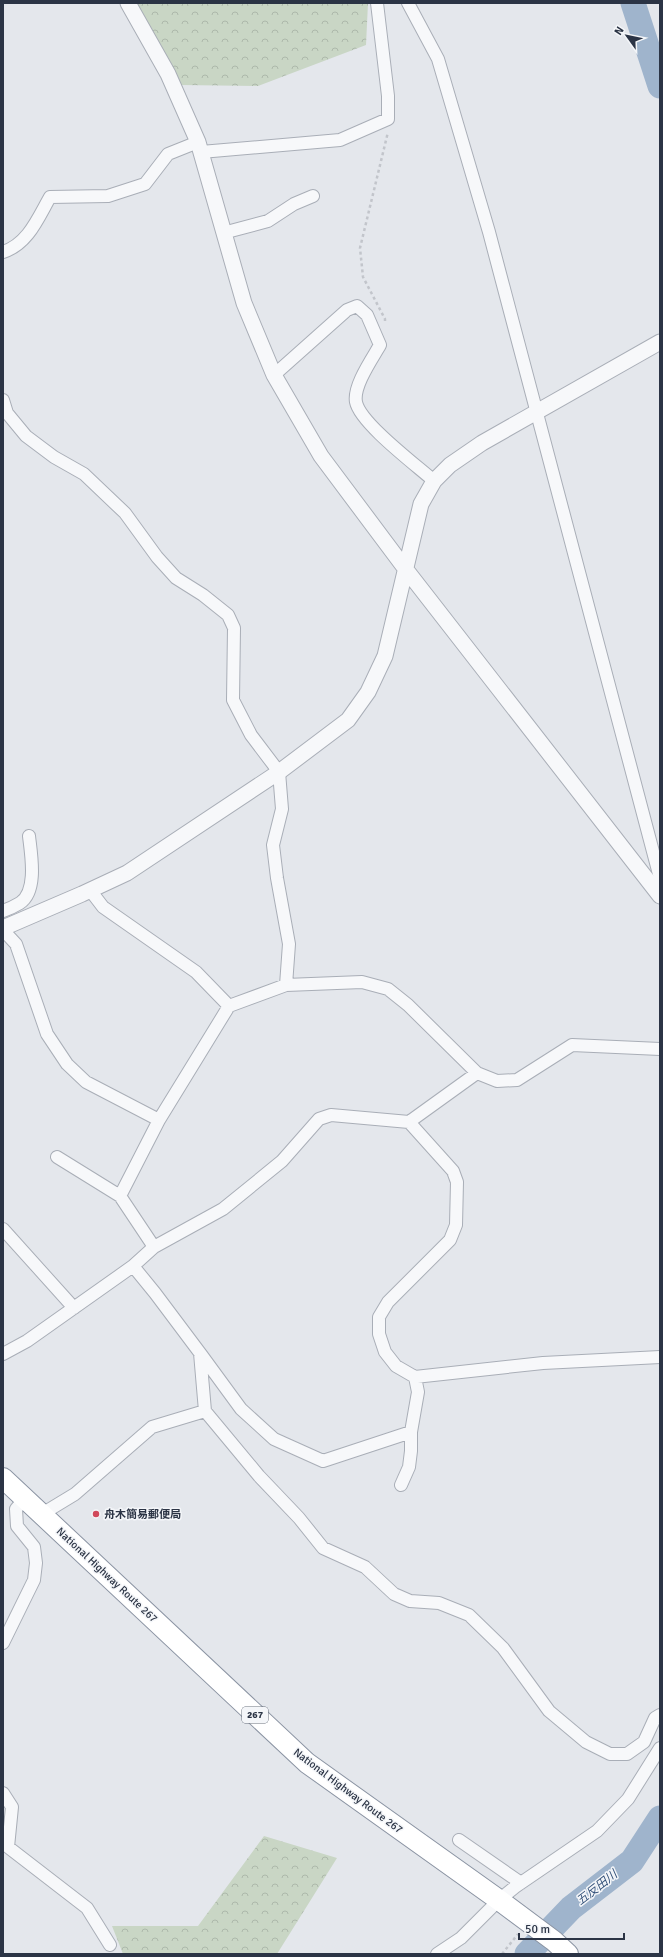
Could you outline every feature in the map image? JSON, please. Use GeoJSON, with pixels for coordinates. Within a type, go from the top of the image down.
{"type":"FeatureCollection","features":[{"type":"Feature","properties":{"kind":"highway","name":"National Highway Route 267"},"geometry":{"type":"LineString","coordinates":[[3,1478],[307,1763],[499,1900],[561,1948]]}},
{"type":"Feature","properties":{"kind":"street"},"geometry":{"type":"LineString","coordinates":[[128,3],[168,74],[199,147],[244,303],[274,375],[321,456],[404,568],[660,896]]}},
{"type":"Feature","properties":{"kind":"street"},"geometry":{"type":"LineString","coordinates":[[3,252],[14,248],[30,233],[50,197],[108,196],[145,184],[168,154],[199,147],[340,140],[388,119],[388,96],[377,3]]}},
{"type":"Feature","properties":{"kind":"street"},"geometry":{"type":"LineString","coordinates":[[408,3],[438,59],[489,232],[660,878]]}},
{"type":"Feature","properties":{"kind":"street"},"geometry":{"type":"LineString","coordinates":[[223,234],[268,221],[294,204],[313,196]]}},
{"type":"Feature","properties":{"kind":"street"},"geometry":{"type":"LineString","coordinates":[[274,375],[347,310],[357,306],[367,315],[380,345],[359,384],[356,402],[366,420],[434,481]]}},
{"type":"Feature","properties":{"kind":"street"},"geometry":{"type":"LineString","coordinates":[[159,1120],[86,1082],[67,1064],[47,1034],[16,944],[3,929],[127,872],[280,772],[348,720],[368,692],[385,656],[404,568],[421,504],[434,481],[450,465],[482,443],[660,342]]}},
{"type":"Feature","properties":{"kind":"street"},"geometry":{"type":"LineString","coordinates":[[3,400],[7,413],[26,436],[54,457],[84,474],[125,513],[157,557],[176,578],[203,595],[228,615],[234,628],[233,700],[251,735],[280,772],[282,809],[274,845],[277,878],[289,944],[286,985]]}},
{"type":"Feature","properties":{"kind":"street"},"geometry":{"type":"LineString","coordinates":[[3,911],[22,902],[29,892],[33,865],[28,836]]}},
{"type":"Feature","properties":{"kind":"street"},"geometry":{"type":"LineString","coordinates":[[90,890],[103,907],[196,972],[229,1006]]}},
{"type":"Feature","properties":{"kind":"street"},"geometry":{"type":"LineString","coordinates":[[120,1196],[159,1120],[229,1006],[286,985],[362,982],[388,989],[408,1005],[477,1073],[498,1081],[517,1080],[572,1045],[660,1049]]}},
{"type":"Feature","properties":{"kind":"street"},"geometry":{"type":"LineString","coordinates":[[3,1354],[27,1341],[74,1308],[133,1266],[154,1247],[222,1209],[282,1161],[318,1119],[331,1115],[409,1122],[477,1073]]}},
{"type":"Feature","properties":{"kind":"street"},"geometry":{"type":"LineString","coordinates":[[409,1122],[453,1171],[457,1182],[456,1225],[450,1240],[388,1302],[379,1317],[379,1334],[385,1352],[396,1366],[415,1377],[543,1363],[660,1357]]}},
{"type":"Feature","properties":{"kind":"street"},"geometry":{"type":"LineString","coordinates":[[57,1157],[120,1196],[154,1247]]}},
{"type":"Feature","properties":{"kind":"street"},"geometry":{"type":"LineString","coordinates":[[3,1229],[74,1308]]}},
{"type":"Feature","properties":{"kind":"street"},"geometry":{"type":"LineString","coordinates":[[133,1266],[155,1293],[241,1409],[274,1439],[323,1461],[412,1432]]}},
{"type":"Feature","properties":{"kind":"street"},"geometry":{"type":"LineString","coordinates":[[200,1353],[205,1411],[258,1476],[299,1518],[323,1548],[365,1567],[394,1594],[410,1601],[439,1603],[469,1615],[503,1648],[549,1710],[586,1742],[610,1754],[627,1754],[644,1742],[655,1718],[660,1716]]}},
{"type":"Feature","properties":{"kind":"street"},"geometry":{"type":"LineString","coordinates":[[401,1485],[409,1467],[418,1392],[415,1377]]}},
{"type":"Feature","properties":{"kind":"street"},"geometry":{"type":"LineString","coordinates":[[42,1514],[76,1494],[152,1427],[205,1411]]}},
{"type":"Feature","properties":{"kind":"street"},"geometry":{"type":"LineString","coordinates":[[3,1643],[34,1580],[36,1562],[34,1547],[17,1526],[16,1509],[25,1498]]}},
{"type":"Feature","properties":{"kind":"street"},"geometry":{"type":"LineString","coordinates":[[437,1954],[461,1938],[499,1900],[521,1883],[598,1832],[628,1799],[660,1748]]}},
{"type":"Feature","properties":{"kind":"street"},"geometry":{"type":"LineString","coordinates":[[3,1793],[12,1807],[8,1847],[87,1908],[110,1945]]}},
{"type":"Feature","properties":{"kind":"street"},"geometry":{"type":"LineString","coordinates":[[459,1840],[521,1883]]}},
{"type":"Feature","properties":{"kind":"path"},"geometry":{"type":"LineString","coordinates":[[380,345],[385,319],[363,277],[360,248],[388,134],[388,119]]}},
{"type":"Feature","properties":{"kind":"path"},"geometry":{"type":"LineString","coordinates":[[502,1954],[529,1923]]}},
{"type":"Feature","properties":{"kind":"green space"},"geometry":{"type":"Polygon","coordinates":[[[124,3],[368,3],[366,45],[258,86],[180,85],[124,3]]]}},
{"type":"Feature","properties":{"kind":"green space"},"geometry":{"type":"Polygon","coordinates":[[[264,1836],[337,1858],[277,1954],[123,1954],[112,1926],[198,1926],[264,1836]]]}},
{"type":"Feature","properties":{"kind":"waterway","name":"五反田川"},"geometry":{"type":"LineString","coordinates":[[633,3],[660,86]]}},
{"type":"Feature","properties":{"kind":"waterway","name":"五反田川"},"geometry":{"type":"LineString","coordinates":[[527,1954],[571,1908],[632,1861],[660,1818]]}},
{"type":"Feature","properties":{"kind":"place","name":"舟木簡易郵便局"},"geometry":{"type":"Point","coordinates":[96,1514]}}]}
